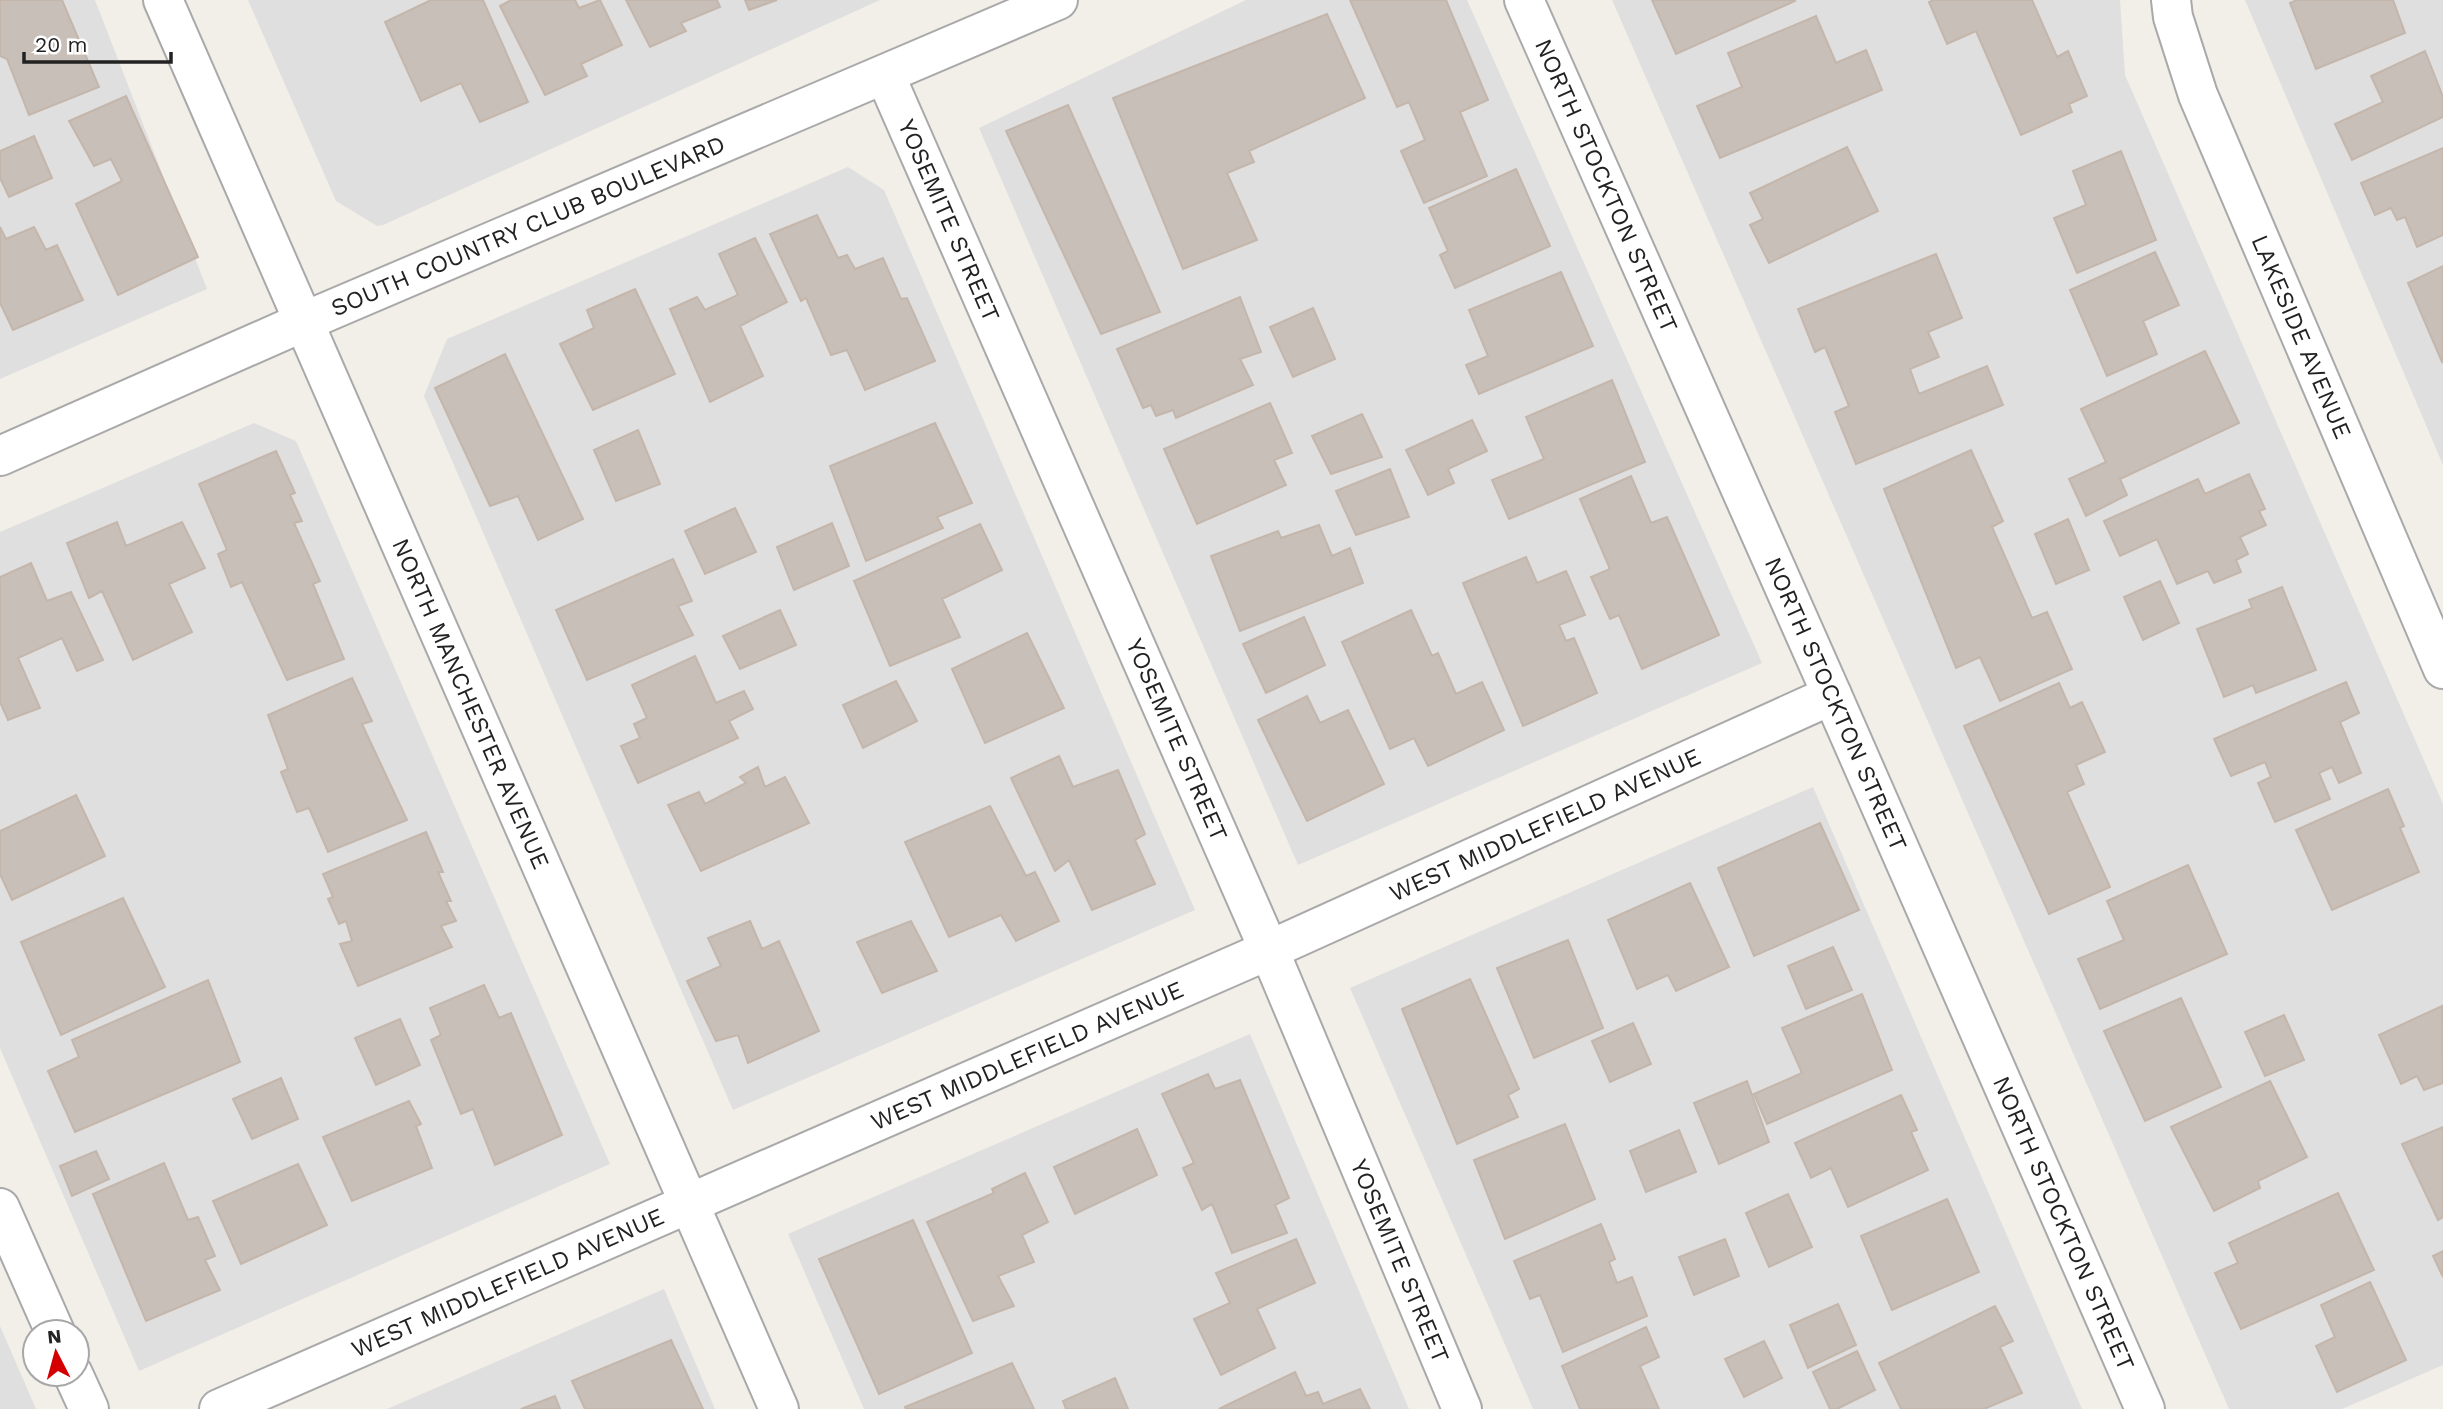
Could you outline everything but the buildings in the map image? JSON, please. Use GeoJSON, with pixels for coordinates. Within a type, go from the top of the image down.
{"type":"FeatureCollection","features":[{"type":"Feature","properties":{"kind":"street","name":"NORTH MANCHESTER AVENUE"},"geometry":{"type":"LineString","coordinates":[[163,0],[779,1409]]}},
{"type":"Feature","properties":{"kind":"street","name":"SOUTH COUNTRY CLUB BOULEVARD"},"geometry":{"type":"LineString","coordinates":[[0,456],[303,322],[1058,0]]}},
{"type":"Feature","properties":{"kind":"street","name":"NORTH STOCKTON STREET"},"geometry":{"type":"LineString","coordinates":[[1524,0],[2144,1409]]}},
{"type":"Feature","properties":{"kind":"street","name":"LAKESIDE AVENUE"},"geometry":{"type":"LineString","coordinates":[[2171,0],[2173,17],[2198,95],[2443,669]]}},
{"type":"Feature","properties":{"kind":"street","name":"YOSEMITE STREET"},"geometry":{"type":"LineString","coordinates":[[884,75],[1269,950],[1462,1409]]}},
{"type":"Feature","properties":{"kind":"street","name":"WEST MIDDLEFIELD AVENUE"},"geometry":{"type":"LineString","coordinates":[[219,1409],[1269,950],[1832,695]]}},
{"type":"Feature","properties":{"kind":"street"},"geometry":{"type":"LineString","coordinates":[[0,1208],[49,1318]]}},
{"type":"Feature","properties":{"kind":"street"},"geometry":{"type":"LineString","coordinates":[[79,1388],[89,1409]]}},
{"type":"Feature","properties":{"kind":"shaded area"},"geometry":{"type":"Polygon","coordinates":[[[0,0],[95,0],[207,289],[0,379],[0,0]]]}},
{"type":"Feature","properties":{"kind":"shaded area"},"geometry":{"type":"Polygon","coordinates":[[[248,0],[880,0],[377,226],[336,201],[248,0]]]}},
{"type":"Feature","properties":{"kind":"shaded area"},"geometry":{"type":"Polygon","coordinates":[[[1246,0],[1467,0],[1762,663],[1298,865],[979,128],[1246,0]]]}},
{"type":"Feature","properties":{"kind":"shaded area"},"geometry":{"type":"Polygon","coordinates":[[[1612,0],[2120,0],[2125,75],[2443,804],[2443,1365],[2342,1409],[2229,1409],[1612,0]]]}},
{"type":"Feature","properties":{"kind":"shaded area"},"geometry":{"type":"Polygon","coordinates":[[[2245,0],[2443,0],[2443,465],[2245,0]]]}},
{"type":"Feature","properties":{"kind":"shaded area"},"geometry":{"type":"Polygon","coordinates":[[[848,167],[884,190],[1195,910],[733,1110],[424,396],[447,339],[848,167]]]}},
{"type":"Feature","properties":{"kind":"shaded area"},"geometry":{"type":"Polygon","coordinates":[[[254,423],[296,441],[610,1164],[139,1371],[0,1048],[0,532],[254,423]]]}},
{"type":"Feature","properties":{"kind":"shaded area"},"geometry":{"type":"Polygon","coordinates":[[[1813,787],[2082,1409],[1533,1409],[1350,988],[1813,787]]]}},
{"type":"Feature","properties":{"kind":"shaded area"},"geometry":{"type":"Polygon","coordinates":[[[1250,1034],[1409,1409],[864,1409],[788,1234],[1250,1034]]]}},
{"type":"Feature","properties":{"kind":"shaded area"},"geometry":{"type":"Polygon","coordinates":[[[664,1289],[715,1409],[387,1409],[664,1289]]]}},
{"type":"Feature","properties":{"kind":"shaded area"},"geometry":{"type":"Polygon","coordinates":[[[0,1326],[21,1374],[21,1388],[27,1388],[36,1409],[0,1409],[0,1326]]]}}]}
